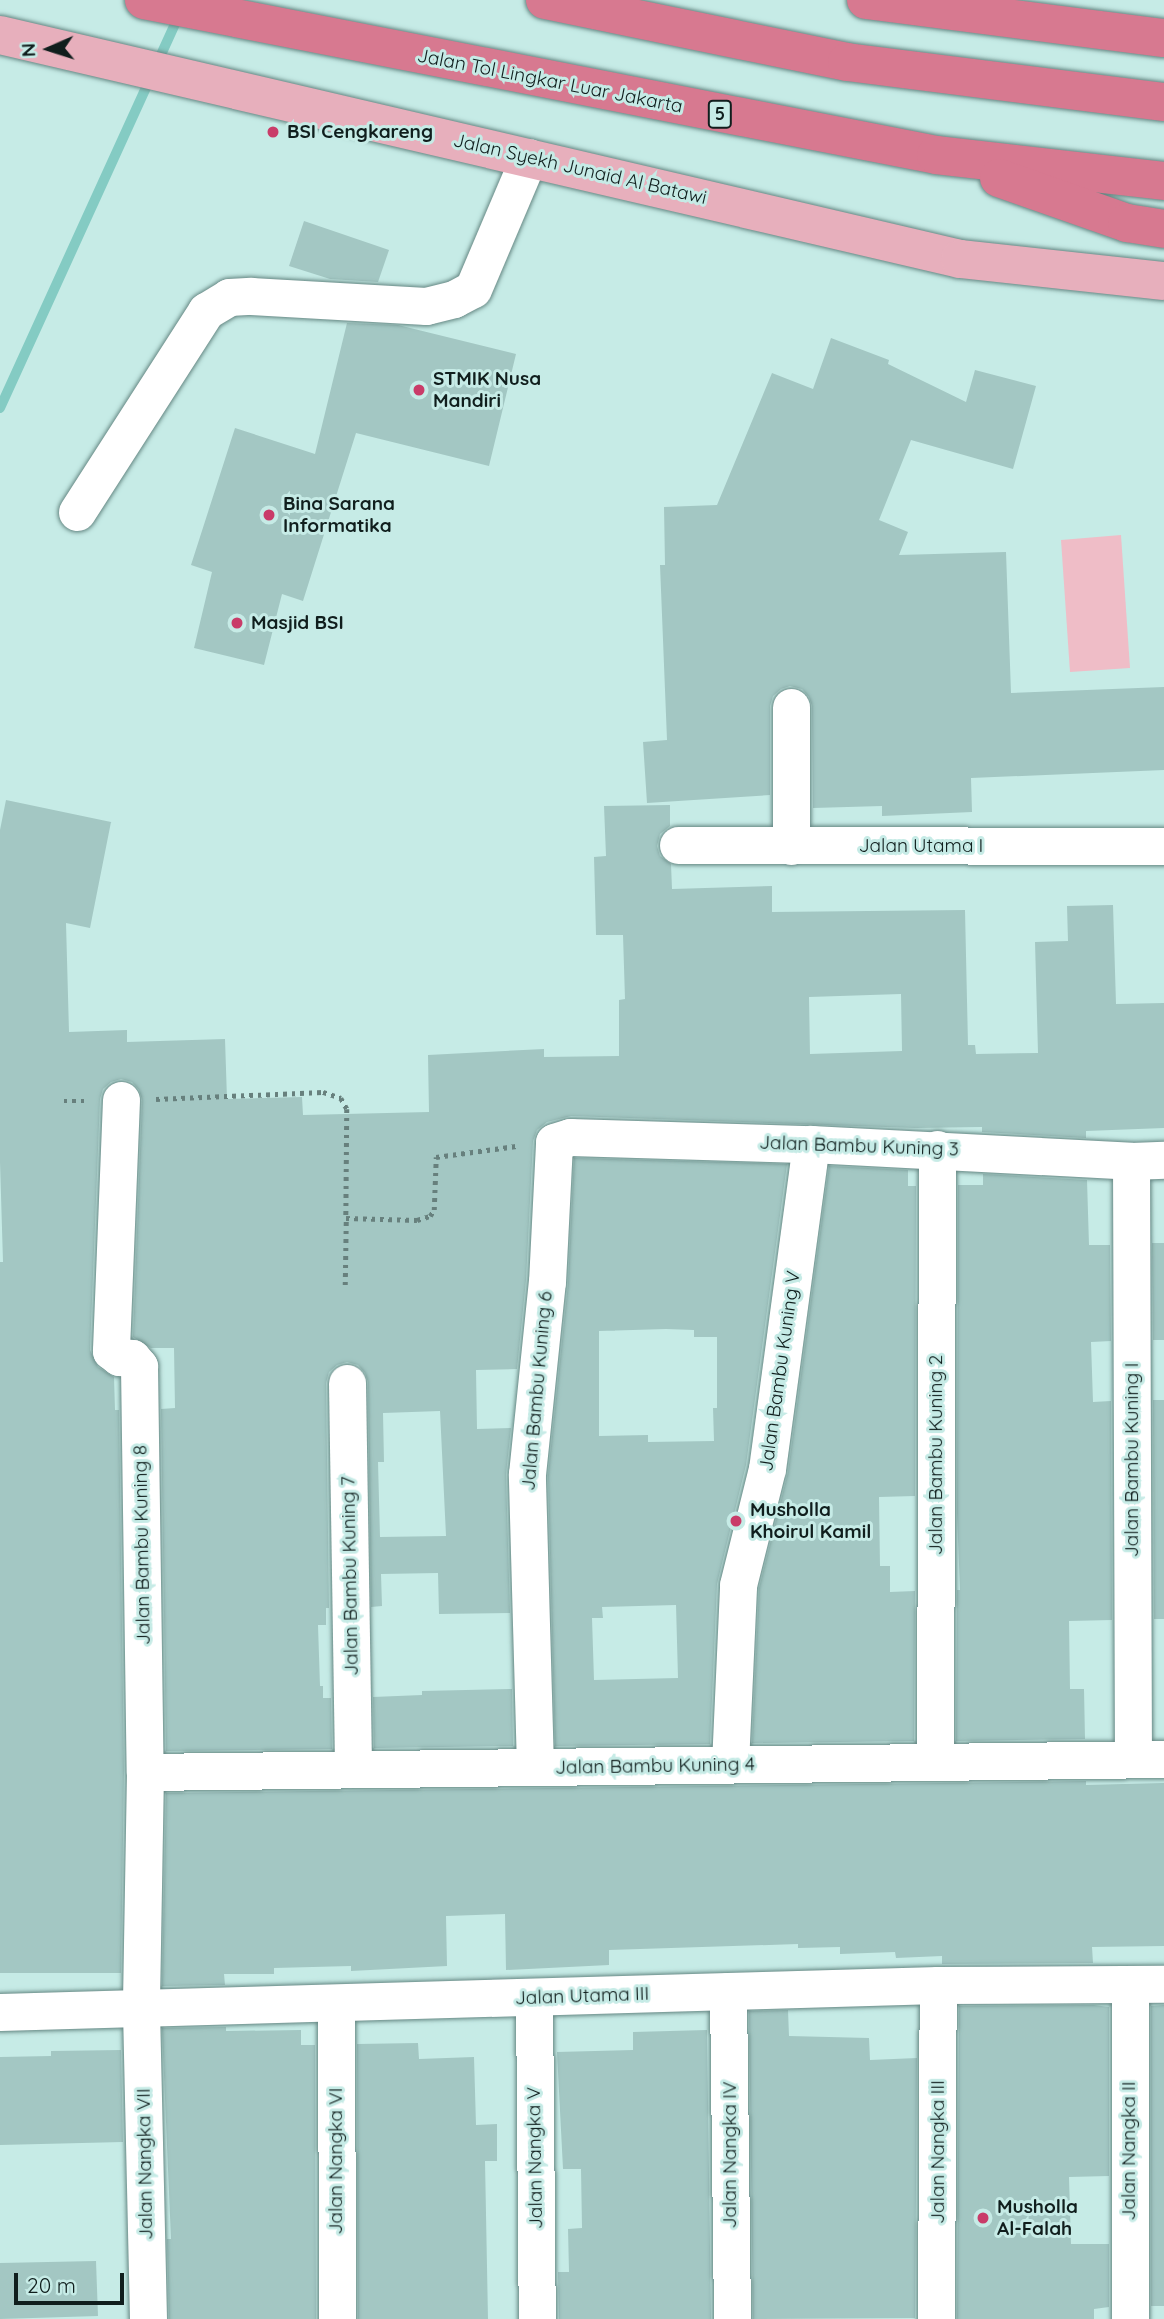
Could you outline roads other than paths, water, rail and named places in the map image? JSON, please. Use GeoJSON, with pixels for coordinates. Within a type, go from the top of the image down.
{"type":"FeatureCollection","features":[{"type":"Feature","properties":{"kind":"highway","name":"Jalan Tol Lingkar Luar Jakarta"},"geometry":{"type":"LineString","coordinates":[[145,0],[936,155],[1164,181]]}},
{"type":"Feature","properties":{"kind":"highway"},"geometry":{"type":"LineString","coordinates":[[545,0],[847,62],[1164,102]]}},
{"type":"Feature","properties":{"kind":"highway"},"geometry":{"type":"LineString","coordinates":[[866,0],[1164,38]]}},
{"type":"Feature","properties":{"kind":"highway"},"geometry":{"type":"LineString","coordinates":[[936,155],[1127,223],[1164,229]]}},
{"type":"Feature","properties":{"kind":"main road","name":"Jalan Syekh Junaid Al Batawi"},"geometry":{"type":"LineString","coordinates":[[0,35],[254,92],[960,259],[1164,281]]}},
{"type":"Feature","properties":{"kind":"street"},"geometry":{"type":"LineString","coordinates":[[77,512],[206,311],[229,297],[240,296],[426,306],[454,299],[473,289],[529,157]]}},
{"type":"Feature","properties":{"kind":"street"},"geometry":{"type":"LineString","coordinates":[[791,707],[791,846]]}},
{"type":"Feature","properties":{"kind":"street","name":"Jalan Utama I"},"geometry":{"type":"LineString","coordinates":[[678,845],[1164,846]]}},
{"type":"Feature","properties":{"kind":"street","name":"Jalan Bambu Kuning 8"},"geometry":{"type":"LineString","coordinates":[[121,1100],[111,1351],[119,1357],[132,1358],[139,1366],[145,1772],[141,2010]]}},
{"type":"Feature","properties":{"kind":"street","name":"Jalan Bambu Kuning 3"},"geometry":{"type":"LineString","coordinates":[[554,1142],[570,1137],[811,1144],[1148,1160]]}},
{"type":"Feature","properties":{"kind":"street","name":"Jalan Bambu Kuning 6"},"geometry":{"type":"LineString","coordinates":[[535,1767],[527,1474],[547,1282],[554,1142]]}},
{"type":"Feature","properties":{"kind":"street","name":"Jalan Bambu Kuning V"},"geometry":{"type":"LineString","coordinates":[[730,1764],[738,1585],[767,1469],[811,1144]]}},
{"type":"Feature","properties":{"kind":"street","name":"Jalan Bambu Kuning 2"},"geometry":{"type":"LineString","coordinates":[[935,1762],[937,1149]]}},
{"type":"Feature","properties":{"kind":"street","name":"Jalan Bambu Kuning I"},"geometry":{"type":"LineString","coordinates":[[1148,1160],[1149,1759]]}},
{"type":"Feature","properties":{"kind":"street","name":"Jalan Bambu Kuning 7"},"geometry":{"type":"LineString","coordinates":[[346,1383],[353,1769]]}},
{"type":"Feature","properties":{"kind":"street","name":"Jalan Bambu Kuning 4"},"geometry":{"type":"LineString","coordinates":[[145,1772],[1149,1759]]}},
{"type":"Feature","properties":{"kind":"street","name":"Jalan Utama III"},"geometry":{"type":"LineString","coordinates":[[0,2012],[938,1985],[1147,1984]]}},
{"type":"Feature","properties":{"kind":"street","name":"Jalan Nangka II"},"geometry":{"type":"LineString","coordinates":[[1130,2319],[1147,1984]]}},
{"type":"Feature","properties":{"kind":"street","name":"Jalan Nangka III"},"geometry":{"type":"LineString","coordinates":[[936,2319],[938,1985]]}},
{"type":"Feature","properties":{"kind":"street","name":"Jalan Nangka IV"},"geometry":{"type":"LineString","coordinates":[[728,1991],[732,2319]]}},
{"type":"Feature","properties":{"kind":"street","name":"Jalan Nangka V"},"geometry":{"type":"LineString","coordinates":[[534,1997],[537,2319]]}},
{"type":"Feature","properties":{"kind":"street","name":"Jalan Nangka VI"},"geometry":{"type":"LineString","coordinates":[[336,2004],[337,2319]]}},
{"type":"Feature","properties":{"kind":"street","name":"Jalan Nangka VII"},"geometry":{"type":"LineString","coordinates":[[141,2010],[148,2319]]}},
{"type":"Feature","properties":{"kind":"waterway"},"geometry":{"type":"LineString","coordinates":[[0,408],[179,15]]}},
{"type":"Feature","properties":{"kind":"place","name":"BSI Cengkareng"},"geometry":{"type":"Point","coordinates":[273,132]}},
{"type":"Feature","properties":{"kind":"place","name":"STMIK Nusa Mandiri"},"geometry":{"type":"Point","coordinates":[419,390]}},
{"type":"Feature","properties":{"kind":"place","name":"Bina Sarana Informatika"},"geometry":{"type":"Point","coordinates":[269,515]}},
{"type":"Feature","properties":{"kind":"place","name":"Masjid BSI"},"geometry":{"type":"Point","coordinates":[237,623]}},
{"type":"Feature","properties":{"kind":"place","name":"Musholla Khoirul Kamil"},"geometry":{"type":"Point","coordinates":[736,1521]}},
{"type":"Feature","properties":{"kind":"place","name":"Musholla Al-Falah"},"geometry":{"type":"Point","coordinates":[983,2218]}}]}
